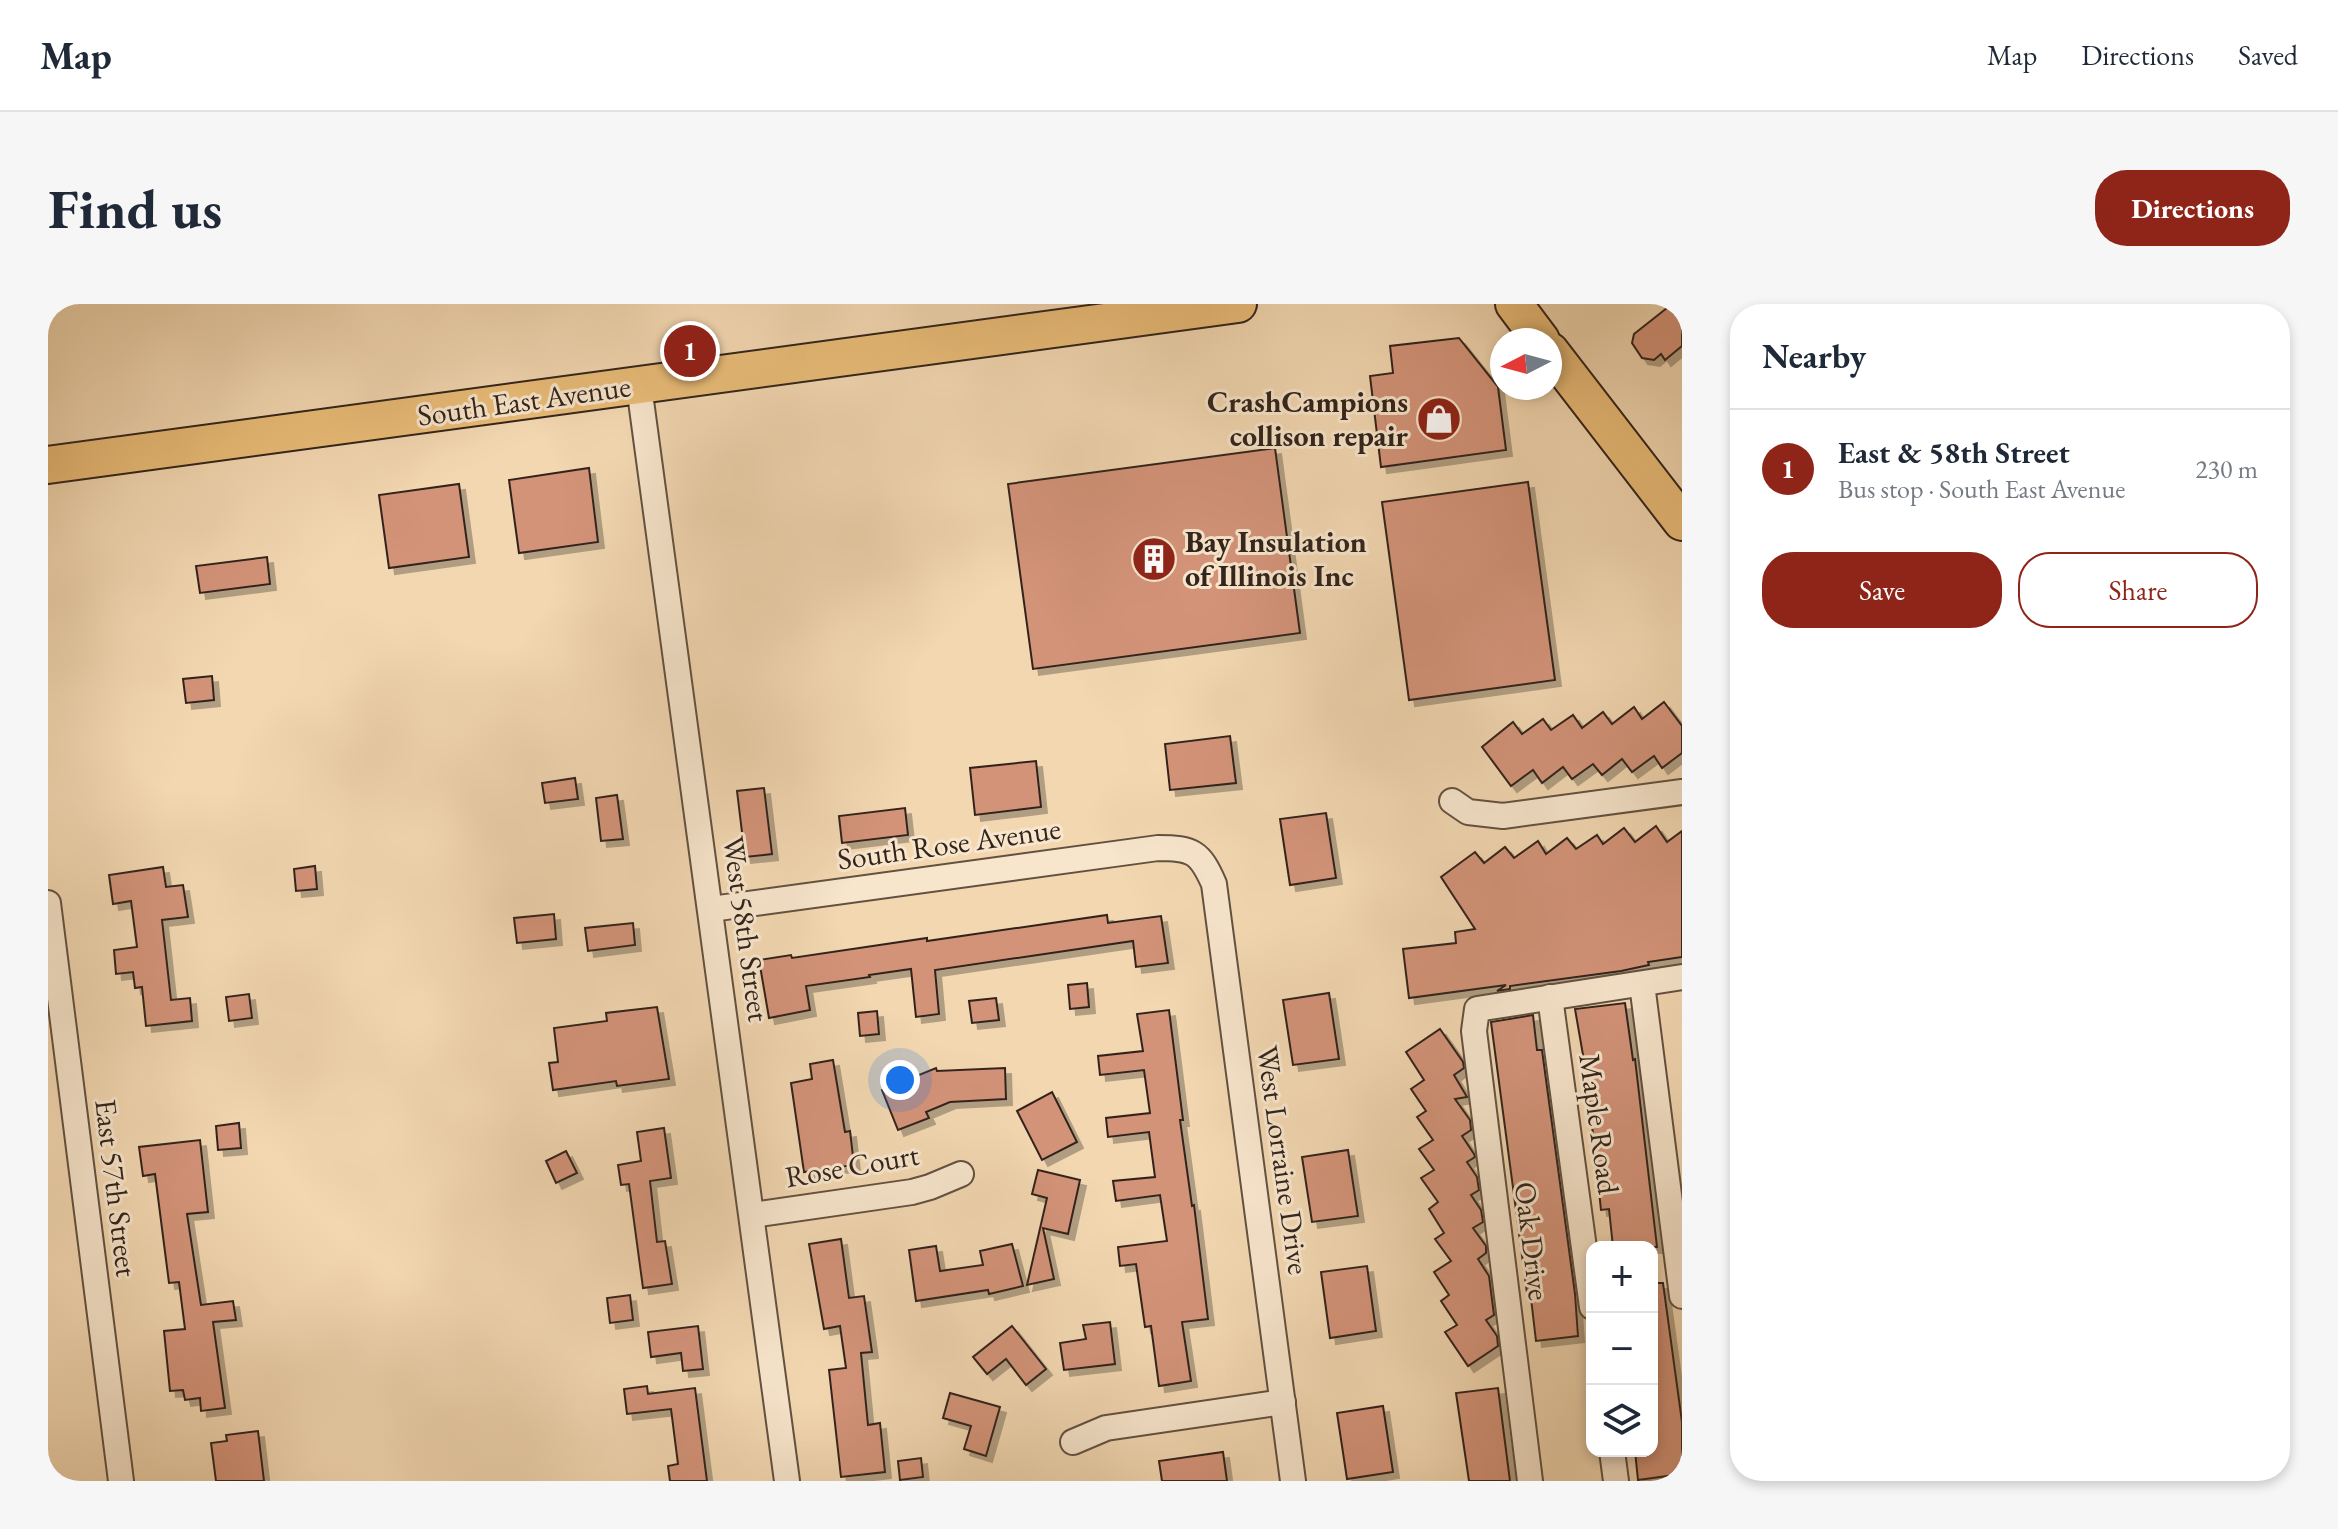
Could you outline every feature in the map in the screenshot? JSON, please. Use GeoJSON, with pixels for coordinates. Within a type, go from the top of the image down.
{"type":"FeatureCollection","features":[{"type":"Feature","properties":{"kind":"main road","name":"South East Avenue"},"geometry":{"type":"LineString","coordinates":[[48,465],[1238,304]]}},
{"type":"Feature","properties":{"kind":"main road"},"geometry":{"type":"LineString","coordinates":[[1514,304],[1532,328]]}},
{"type":"Feature","properties":{"kind":"main road"},"geometry":{"type":"LineString","coordinates":[[1562,367],[1682,522]]}},
{"type":"Feature","properties":{"kind":"street","name":"West 58th Street"},"geometry":{"type":"LineString","coordinates":[[639,386],[787,1481]]}},
{"type":"Feature","properties":{"kind":"street"},"geometry":{"type":"LineString","coordinates":[[1452,801],[1468,812],[1503,816],[1682,792]]}},
{"type":"Feature","properties":{"kind":"street","name":"South Rose Avenue"},"geometry":{"type":"LineString","coordinates":[[711,909],[1158,848],[1177,848],[1196,853]]}},
{"type":"Feature","properties":{"kind":"street","name":"West Lorraine Drive"},"geometry":{"type":"LineString","coordinates":[[1196,853],[1214,884],[1293,1481]]}},
{"type":"Feature","properties":{"kind":"street","name":"East 57th Street"},"geometry":{"type":"LineString","coordinates":[[48,903],[121,1481]]}},
{"type":"Feature","properties":{"kind":"street"},"geometry":{"type":"LineString","coordinates":[[1550,997],[1682,977]]}},
{"type":"Feature","properties":{"kind":"street"},"geometry":{"type":"LineString","coordinates":[[1642,984],[1682,1296]]}},
{"type":"Feature","properties":{"kind":"street","name":"Oak Drive"},"geometry":{"type":"LineString","coordinates":[[1530,1481],[1474,1031],[1477,1009],[1550,997]]}},
{"type":"Feature","properties":{"kind":"street","name":"Maple Road"},"geometry":{"type":"LineString","coordinates":[[1550,997],[1586,1263]]}},
{"type":"Feature","properties":{"kind":"street","name":"Rose Court"},"geometry":{"type":"LineString","coordinates":[[752,1215],[912,1192],[961,1174]]}},
{"type":"Feature","properties":{"kind":"street"},"geometry":{"type":"LineString","coordinates":[[1073,1442],[1106,1428],[1283,1402]]}},
{"type":"Feature","properties":{"kind":"street"},"geometry":{"type":"LineString","coordinates":[[1613,1457],[1616,1481]]}},
{"type":"Feature","properties":{"kind":"building"},"geometry":{"type":"Polygon","coordinates":[[[1672,304],[1682,304],[1682,346],[1665,360],[1661,354],[1654,360],[1642,358],[1632,343],[1634,334],[1672,304]]]}},
{"type":"Feature","properties":{"kind":"building","name":"CrashCampions collison repair"},"geometry":{"type":"Polygon","coordinates":[[[1459,338],[1490,377],[1490,400],[1500,400],[1506,450],[1381,467],[1370,376],[1393,373],[1390,346],[1459,338]]]}},
{"type":"Feature","properties":{"kind":"building","name":"Bay Insulation of Illinois Inc"},"geometry":{"type":"Polygon","coordinates":[[[1275,448],[1300,633],[1033,669],[1008,484],[1275,448]]]}},
{"type":"Feature","properties":{"kind":"building"},"geometry":{"type":"Polygon","coordinates":[[[589,468],[598,542],[519,553],[509,480],[589,468]]]}},
{"type":"Feature","properties":{"kind":"building"},"geometry":{"type":"Polygon","coordinates":[[[1528,482],[1555,680],[1409,700],[1382,502],[1528,482]]]}},
{"type":"Feature","properties":{"kind":"building"},"geometry":{"type":"Polygon","coordinates":[[[459,484],[469,557],[389,568],[379,495],[459,484]]]}},
{"type":"Feature","properties":{"kind":"building"},"geometry":{"type":"Polygon","coordinates":[[[267,557],[270,584],[200,593],[196,566],[267,557]]]}},
{"type":"Feature","properties":{"kind":"building"},"geometry":{"type":"Polygon","coordinates":[[[212,676],[214,700],[186,703],[183,679],[212,676]]]}},
{"type":"Feature","properties":{"kind":"building"},"geometry":{"type":"Polygon","coordinates":[[[1664,702],[1682,726],[1682,753],[1662,768],[1654,756],[1632,772],[1622,759],[1602,775],[1593,764],[1572,779],[1563,767],[1542,783],[1533,770],[1511,786],[1482,747],[1513,722],[1522,734],[1543,719],[1551,730],[1573,715],[1582,728],[1603,712],[1612,724],[1634,707],[1642,719],[1664,702]]]}},
{"type":"Feature","properties":{"kind":"building"},"geometry":{"type":"Polygon","coordinates":[[[1230,736],[1236,783],[1170,790],[1165,744],[1230,736]]]}},
{"type":"Feature","properties":{"kind":"building"},"geometry":{"type":"Polygon","coordinates":[[[1036,761],[1041,807],[975,815],[970,768],[1036,761]]]}},
{"type":"Feature","properties":{"kind":"building"},"geometry":{"type":"Polygon","coordinates":[[[575,778],[578,799],[545,803],[542,783],[575,778]]]}},
{"type":"Feature","properties":{"kind":"building"},"geometry":{"type":"Polygon","coordinates":[[[764,788],[772,854],[745,857],[737,791],[764,788]]]}},
{"type":"Feature","properties":{"kind":"building"},"geometry":{"type":"Polygon","coordinates":[[[617,795],[623,839],[601,841],[596,798],[617,795]]]}},
{"type":"Feature","properties":{"kind":"building"},"geometry":{"type":"Polygon","coordinates":[[[905,808],[908,835],[842,843],[839,816],[905,808]]]}},
{"type":"Feature","properties":{"kind":"building"},"geometry":{"type":"Polygon","coordinates":[[[1326,813],[1336,878],[1290,885],[1280,819],[1326,813]]]}},
{"type":"Feature","properties":{"kind":"building"},"geometry":{"type":"Polygon","coordinates":[[[1656,826],[1667,842],[1682,831],[1682,957],[1648,962],[1649,965],[1621,971],[1510,986],[1510,989],[1497,991],[1506,985],[1409,998],[1403,949],[1456,943],[1455,932],[1475,929],[1441,877],[1475,852],[1484,863],[1505,847],[1514,858],[1538,841],[1546,854],[1567,838],[1576,849],[1597,835],[1603,844],[1624,828],[1635,842],[1656,826]]]}},
{"type":"Feature","properties":{"kind":"building"},"geometry":{"type":"Polygon","coordinates":[[[315,866],[317,889],[296,891],[294,869],[315,866]]]}},
{"type":"Feature","properties":{"kind":"building"},"geometry":{"type":"Polygon","coordinates":[[[163,867],[166,887],[183,885],[188,917],[162,920],[171,1000],[190,998],[192,1021],[146,1026],[142,987],[135,988],[133,972],[116,974],[114,950],[137,947],[131,901],[113,904],[109,875],[163,867]]]}},
{"type":"Feature","properties":{"kind":"building"},"geometry":{"type":"Polygon","coordinates":[[[554,914],[556,939],[517,943],[514,918],[554,914]]]}},
{"type":"Feature","properties":{"kind":"building"},"geometry":{"type":"Polygon","coordinates":[[[1107,915],[1108,923],[1161,916],[1168,963],[1136,967],[1133,941],[935,970],[939,1014],[916,1017],[911,969],[806,986],[810,1010],[769,1018],[759,960],[927,938],[927,941],[1107,915]]]}},
{"type":"Feature","properties":{"kind":"building"},"geometry":{"type":"Polygon","coordinates":[[[633,923],[635,945],[588,951],[585,928],[633,923]]]}},
{"type":"Feature","properties":{"kind":"building"},"geometry":{"type":"Polygon","coordinates":[[[1087,983],[1089,1007],[1070,1009],[1068,985],[1087,983]]]}},
{"type":"Feature","properties":{"kind":"building"},"geometry":{"type":"Polygon","coordinates":[[[1329,993],[1339,1059],[1293,1065],[1283,1000],[1329,993]]]}},
{"type":"Feature","properties":{"kind":"building"},"geometry":{"type":"Polygon","coordinates":[[[249,994],[252,1018],[229,1021],[226,997],[249,994]]]}},
{"type":"Feature","properties":{"kind":"building"},"geometry":{"type":"Polygon","coordinates":[[[996,998],[999,1020],[972,1023],[969,1001],[996,998]]]}},
{"type":"Feature","properties":{"kind":"building"},"geometry":{"type":"Polygon","coordinates":[[[1625,1003],[1635,1059],[1656,1241],[1612,1241],[1609,1209],[1601,1210],[1587,1078],[1575,1009],[1625,1003]]]}},
{"type":"Feature","properties":{"kind":"building"},"geometry":{"type":"Polygon","coordinates":[[[657,1007],[669,1079],[617,1086],[616,1081],[553,1090],[549,1063],[558,1062],[554,1028],[607,1021],[606,1013],[657,1007]]]}},
{"type":"Feature","properties":{"kind":"building"},"geometry":{"type":"Polygon","coordinates":[[[1169,1010],[1183,1120],[1180,1120],[1208,1319],[1182,1322],[1191,1381],[1159,1386],[1151,1326],[1145,1327],[1136,1264],[1120,1266],[1118,1247],[1167,1241],[1160,1195],[1116,1201],[1113,1181],[1155,1177],[1149,1132],[1108,1137],[1106,1118],[1150,1113],[1144,1070],[1100,1075],[1098,1056],[1143,1051],[1137,1014],[1169,1010]]]}},
{"type":"Feature","properties":{"kind":"building"},"geometry":{"type":"Polygon","coordinates":[[[877,1011],[879,1034],[860,1036],[858,1013],[877,1011]]]}},
{"type":"Feature","properties":{"kind":"building"},"geometry":{"type":"Polygon","coordinates":[[[1533,1015],[1537,1050],[1542,1050],[1578,1336],[1536,1341],[1491,1022],[1533,1015]]]}},
{"type":"Feature","properties":{"kind":"building"},"geometry":{"type":"Polygon","coordinates":[[[1440,1029],[1463,1062],[1464,1068],[1454,1075],[1467,1097],[1455,1099],[1470,1120],[1471,1130],[1462,1136],[1475,1157],[1467,1162],[1477,1177],[1479,1190],[1471,1195],[1481,1210],[1483,1222],[1473,1228],[1486,1246],[1486,1253],[1478,1259],[1489,1276],[1494,1315],[1486,1320],[1497,1336],[1498,1346],[1468,1366],[1445,1332],[1457,1325],[1441,1301],[1449,1295],[1434,1272],[1451,1261],[1435,1239],[1444,1233],[1429,1209],[1438,1202],[1421,1178],[1434,1170],[1419,1149],[1433,1140],[1417,1117],[1426,1111],[1411,1089],[1424,1080],[1406,1052],[1440,1029]]]}},
{"type":"Feature","properties":{"kind":"building"},"geometry":{"type":"Polygon","coordinates":[[[833,1060],[845,1132],[850,1131],[854,1165],[804,1172],[791,1083],[812,1079],[810,1064],[833,1060]]]}},
{"type":"Feature","properties":{"kind":"building"},"geometry":{"type":"Polygon","coordinates":[[[936,1068],[937,1071],[1005,1068],[1006,1099],[950,1102],[926,1112],[929,1118],[898,1130],[882,1090],[936,1068]]]}},
{"type":"Feature","properties":{"kind":"building"},"geometry":{"type":"Polygon","coordinates":[[[1052,1092],[1077,1142],[1042,1160],[1017,1111],[1052,1092]]]}},
{"type":"Feature","properties":{"kind":"building"},"geometry":{"type":"Polygon","coordinates":[[[239,1123],[241,1148],[218,1150],[216,1126],[239,1123]]]}},
{"type":"Feature","properties":{"kind":"building"},"geometry":{"type":"Polygon","coordinates":[[[664,1128],[671,1178],[650,1181],[657,1242],[665,1241],[672,1284],[643,1288],[629,1184],[621,1185],[618,1165],[641,1161],[637,1132],[664,1128]]]}},
{"type":"Feature","properties":{"kind":"building"},"geometry":{"type":"Polygon","coordinates":[[[200,1140],[208,1212],[187,1214],[201,1305],[233,1301],[236,1320],[213,1322],[225,1408],[201,1411],[200,1398],[185,1400],[183,1390],[170,1391],[164,1331],[185,1329],[179,1282],[169,1283],[155,1174],[143,1176],[139,1147],[200,1140]]]}},
{"type":"Feature","properties":{"kind":"building"},"geometry":{"type":"Polygon","coordinates":[[[1348,1150],[1358,1216],[1312,1222],[1302,1157],[1348,1150]]]}},
{"type":"Feature","properties":{"kind":"building"},"geometry":{"type":"Polygon","coordinates":[[[566,1151],[577,1173],[556,1183],[546,1161],[566,1151]]]}},
{"type":"Feature","properties":{"kind":"building"},"geometry":{"type":"Polygon","coordinates":[[[1038,1170],[1080,1180],[1068,1234],[1043,1228],[1054,1279],[1027,1285],[1047,1198],[1032,1194],[1038,1170]]]}},
{"type":"Feature","properties":{"kind":"building"},"geometry":{"type":"Polygon","coordinates":[[[841,1239],[849,1298],[864,1296],[872,1352],[861,1353],[868,1425],[880,1423],[885,1472],[841,1477],[829,1370],[846,1368],[840,1326],[824,1329],[809,1244],[841,1239]]]}},
{"type":"Feature","properties":{"kind":"building"},"geometry":{"type":"Polygon","coordinates":[[[1012,1244],[1023,1286],[989,1294],[988,1290],[916,1301],[909,1250],[936,1246],[940,1271],[983,1265],[980,1251],[1012,1244]]]}},
{"type":"Feature","properties":{"kind":"building"},"geometry":{"type":"Polygon","coordinates":[[[1367,1266],[1376,1331],[1330,1338],[1321,1272],[1367,1266]]]}},
{"type":"Feature","properties":{"kind":"building"},"geometry":{"type":"Polygon","coordinates":[[[1658,1283],[1663,1283],[1682,1422],[1682,1474],[1638,1480],[1636,1457],[1658,1457],[1658,1283]]]}},
{"type":"Feature","properties":{"kind":"building"},"geometry":{"type":"Polygon","coordinates":[[[630,1295],[633,1320],[610,1323],[607,1298],[630,1295]]]}},
{"type":"Feature","properties":{"kind":"building"},"geometry":{"type":"Polygon","coordinates":[[[1110,1322],[1115,1364],[1064,1370],[1060,1343],[1086,1339],[1083,1325],[1110,1322]]]}},
{"type":"Feature","properties":{"kind":"building"},"geometry":{"type":"Polygon","coordinates":[[[698,1326],[703,1369],[683,1371],[681,1353],[651,1357],[648,1332],[698,1326]]]}},
{"type":"Feature","properties":{"kind":"building"},"geometry":{"type":"Polygon","coordinates":[[[1012,1326],[1046,1369],[1026,1385],[1006,1359],[987,1374],[973,1357],[1012,1326]]]}},
{"type":"Feature","properties":{"kind":"building"},"geometry":{"type":"Polygon","coordinates":[[[647,1386],[648,1394],[695,1388],[707,1481],[670,1481],[668,1466],[678,1464],[671,1409],[627,1414],[624,1389],[647,1386]]]}},
{"type":"Feature","properties":{"kind":"building"},"geometry":{"type":"Polygon","coordinates":[[[1498,1388],[1510,1481],[1469,1481],[1456,1393],[1498,1388]]]}},
{"type":"Feature","properties":{"kind":"building"},"geometry":{"type":"Polygon","coordinates":[[[950,1393],[1000,1407],[986,1456],[964,1449],[971,1426],[943,1418],[950,1393]]]}},
{"type":"Feature","properties":{"kind":"building"},"geometry":{"type":"Polygon","coordinates":[[[1383,1406],[1393,1472],[1347,1479],[1337,1413],[1383,1406]]]}},
{"type":"Feature","properties":{"kind":"building"},"geometry":{"type":"Polygon","coordinates":[[[258,1431],[264,1481],[216,1481],[211,1443],[227,1441],[226,1435],[258,1431]]]}},
{"type":"Feature","properties":{"kind":"building"},"geometry":{"type":"Polygon","coordinates":[[[1223,1452],[1227,1481],[1162,1481],[1159,1461],[1223,1452]]]}},
{"type":"Feature","properties":{"kind":"building"},"geometry":{"type":"Polygon","coordinates":[[[921,1458],[923,1477],[900,1480],[898,1461],[921,1458]]]}},
{"type":"Feature","properties":{"kind":"place","name":"East & 58th Street"},"geometry":{"type":"Point","coordinates":[690,351]}},
{"type":"Feature","properties":{"kind":"place","name":"CrashCampions collison repair"},"geometry":{"type":"Point","coordinates":[1439,419]}},
{"type":"Feature","properties":{"kind":"place","name":"Bay Insulation of Illinois Inc"},"geometry":{"type":"Point","coordinates":[1154,559]}}]}
